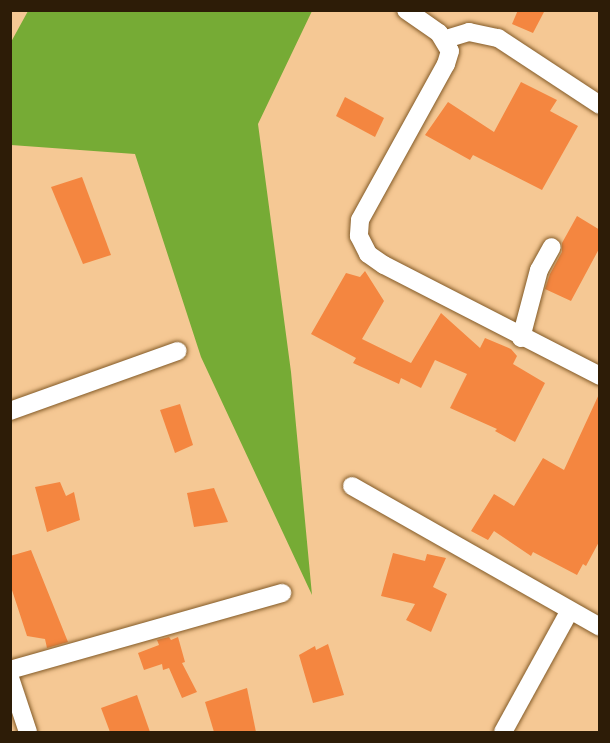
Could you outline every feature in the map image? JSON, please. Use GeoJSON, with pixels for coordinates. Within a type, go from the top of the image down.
{"type":"FeatureCollection","features":[{"type":"Feature","properties":{"kind":"street"},"geometry":{"type":"LineString","coordinates":[[406,10],[446,39],[450,51],[446,64],[360,220],[359,236],[368,254],[384,265],[521,338],[600,376]]}},
{"type":"Feature","properties":{"kind":"street"},"geometry":{"type":"LineString","coordinates":[[446,39],[469,32],[498,38],[600,105]]}},
{"type":"Feature","properties":{"kind":"street"},"geometry":{"type":"LineString","coordinates":[[521,338],[539,270],[552,247]]}},
{"type":"Feature","properties":{"kind":"street"},"geometry":{"type":"LineString","coordinates":[[10,411],[177,351]]}},
{"type":"Feature","properties":{"kind":"street"},"geometry":{"type":"LineString","coordinates":[[352,486],[569,612],[600,627]]}},
{"type":"Feature","properties":{"kind":"street"},"geometry":{"type":"LineString","coordinates":[[10,670],[282,593]]}},
{"type":"Feature","properties":{"kind":"street"},"geometry":{"type":"LineString","coordinates":[[503,732],[569,612]]}},
{"type":"Feature","properties":{"kind":"street"},"geometry":{"type":"LineString","coordinates":[[10,678],[28,732]]}},
{"type":"Feature","properties":{"kind":"green space"},"geometry":{"type":"Polygon","coordinates":[[[28,11],[312,11],[258,124],[291,372],[312,595],[201,357],[135,154],[11,145],[11,42],[28,11]]]}},
{"type":"Feature","properties":{"kind":"building"},"geometry":{"type":"Polygon","coordinates":[[[518,10],[545,10],[533,33],[512,24],[518,10]]]}},
{"type":"Feature","properties":{"kind":"building"},"geometry":{"type":"Polygon","coordinates":[[[521,82],[557,100],[550,111],[578,126],[542,190],[473,155],[470,160],[425,135],[448,102],[494,132],[521,82]]]}},
{"type":"Feature","properties":{"kind":"building"},"geometry":{"type":"Polygon","coordinates":[[[345,97],[384,118],[375,137],[336,116],[345,97]]]}},
{"type":"Feature","properties":{"kind":"building"},"geometry":{"type":"Polygon","coordinates":[[[82,177],[111,255],[83,264],[51,187],[82,177]]]}},
{"type":"Feature","properties":{"kind":"building"},"geometry":{"type":"Polygon","coordinates":[[[577,216],[600,230],[600,247],[571,301],[545,289],[562,252],[562,243],[577,216]]]}},
{"type":"Feature","properties":{"kind":"building"},"geometry":{"type":"Polygon","coordinates":[[[365,271],[384,301],[362,339],[411,363],[441,313],[480,348],[485,338],[511,349],[517,356],[513,364],[545,383],[515,442],[495,431],[497,429],[450,408],[467,374],[435,360],[421,388],[401,378],[399,384],[353,363],[356,358],[311,334],[346,273],[360,277],[365,271]]]}},
{"type":"Feature","properties":{"kind":"building"},"geometry":{"type":"Polygon","coordinates":[[[600,392],[600,540],[586,566],[583,564],[577,575],[533,552],[531,556],[494,531],[488,540],[471,531],[494,494],[514,506],[543,458],[564,470],[600,392]]]}},
{"type":"Feature","properties":{"kind":"building"},"geometry":{"type":"Polygon","coordinates":[[[180,404],[193,445],[175,453],[160,410],[180,404]]]}},
{"type":"Feature","properties":{"kind":"building"},"geometry":{"type":"Polygon","coordinates":[[[60,482],[66,496],[74,492],[80,520],[47,532],[35,487],[60,482]]]}},
{"type":"Feature","properties":{"kind":"building"},"geometry":{"type":"Polygon","coordinates":[[[214,488],[228,522],[194,527],[187,493],[214,488]]]}},
{"type":"Feature","properties":{"kind":"building"},"geometry":{"type":"Polygon","coordinates":[[[31,550],[68,642],[47,648],[45,639],[27,636],[10,584],[10,556],[31,550]]]}},
{"type":"Feature","properties":{"kind":"building"},"geometry":{"type":"Polygon","coordinates":[[[393,553],[425,561],[427,554],[446,558],[433,587],[447,594],[431,632],[406,620],[415,604],[381,596],[393,553]]]}},
{"type":"Feature","properties":{"kind":"building"},"geometry":{"type":"Polygon","coordinates":[[[169,637],[171,640],[178,637],[185,662],[182,663],[197,692],[182,698],[169,668],[163,670],[162,664],[144,670],[138,653],[159,645],[157,640],[169,637]]]}},
{"type":"Feature","properties":{"kind":"building"},"geometry":{"type":"Polygon","coordinates":[[[328,644],[344,695],[313,703],[299,655],[315,646],[316,650],[328,644]]]}},
{"type":"Feature","properties":{"kind":"building"},"geometry":{"type":"Polygon","coordinates":[[[247,688],[256,732],[214,732],[205,702],[247,688]]]}},
{"type":"Feature","properties":{"kind":"building"},"geometry":{"type":"Polygon","coordinates":[[[137,695],[150,732],[110,732],[101,708],[137,695]]]}}]}
